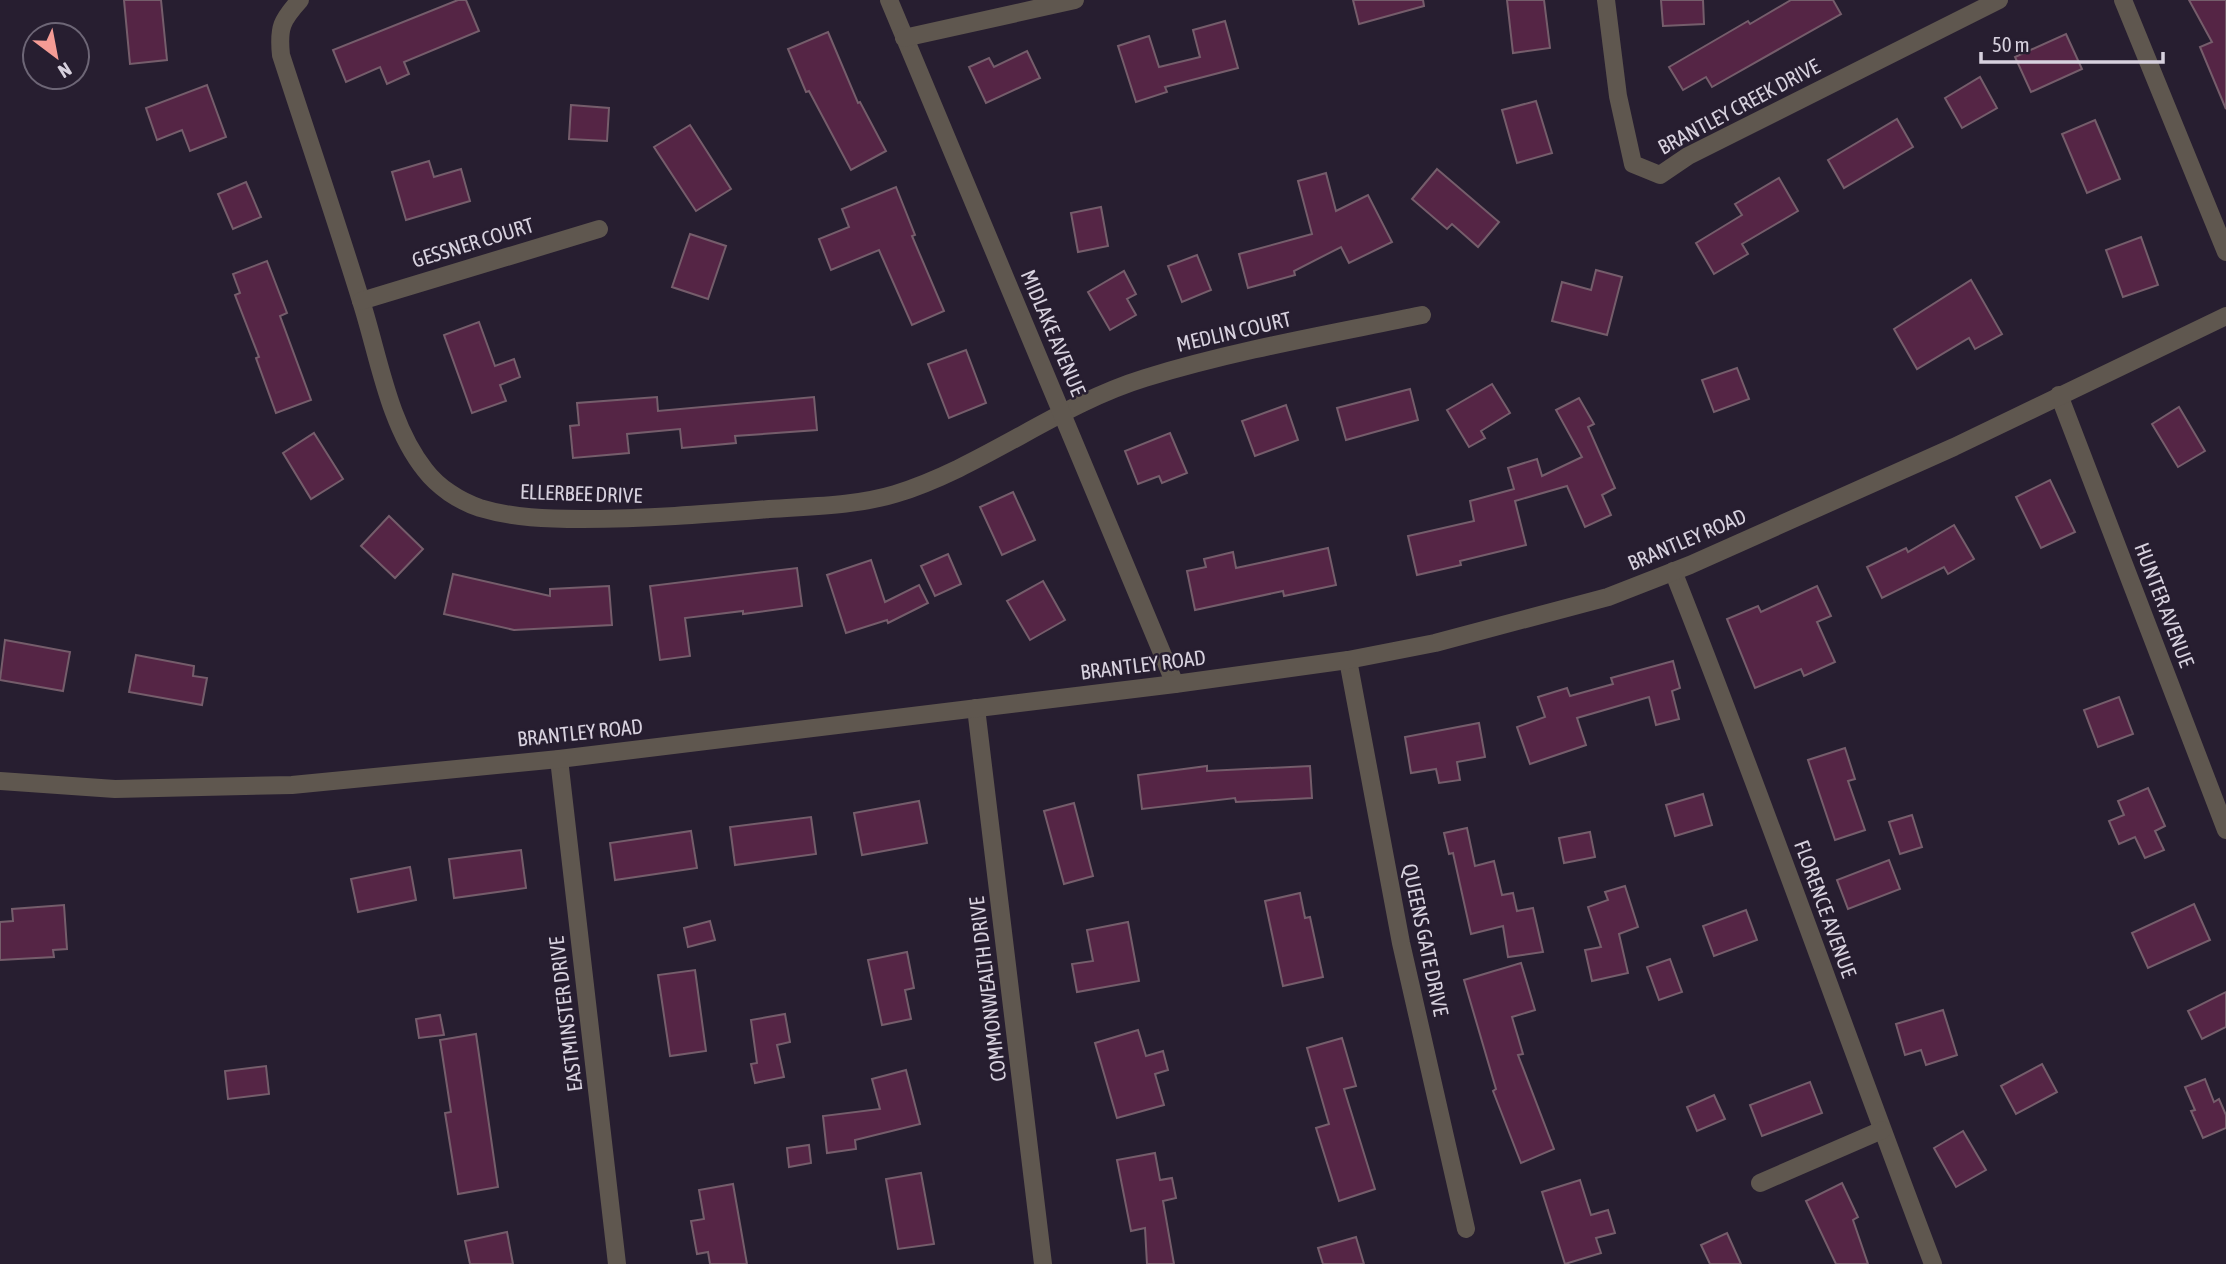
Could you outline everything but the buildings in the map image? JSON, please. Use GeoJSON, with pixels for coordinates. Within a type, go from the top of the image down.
{"type":"FeatureCollection","features":[{"type":"Feature","properties":{"kind":"street","name":"ELLERBEE DRIVE"},"geometry":{"type":"LineString","coordinates":[[300,0],[285,16],[279,33],[281,55],[397,421],[410,448],[426,471],[439,485],[463,501],[480,508],[536,519],[647,519],[853,502],[892,495],[922,484],[991,452],[1062,414]]}},
{"type":"Feature","properties":{"kind":"street","name":"MIDLAKE AVENUE"},"geometry":{"type":"LineString","coordinates":[[889,0],[1175,684]]}},
{"type":"Feature","properties":{"kind":"street"},"geometry":{"type":"LineString","coordinates":[[904,38],[1076,0]]}},
{"type":"Feature","properties":{"kind":"street","name":"BRANTLEY CREEK DRIVE"},"geometry":{"type":"LineString","coordinates":[[1606,9],[1618,96],[1633,164],[1660,174],[1688,156],[1999,0]]}},
{"type":"Feature","properties":{"kind":"street"},"geometry":{"type":"LineString","coordinates":[[2123,0],[2226,252]]}},
{"type":"Feature","properties":{"kind":"street","name":"GESSNER COURT"},"geometry":{"type":"LineString","coordinates":[[361,301],[599,229]]}},
{"type":"Feature","properties":{"kind":"street","name":"MEDLIN COURT"},"geometry":{"type":"LineString","coordinates":[[1062,414],[1108,391],[1145,378],[1237,353],[1422,315]]}},
{"type":"Feature","properties":{"kind":"street","name":"BRANTLEY ROAD"},"geometry":{"type":"LineString","coordinates":[[0,781],[115,789],[292,785],[559,758],[1175,684],[1348,660],[1488,631],[1608,597],[1674,571],[1954,447],[2226,316]]}},
{"type":"Feature","properties":{"kind":"street","name":"HUNTER AVENUE"},"geometry":{"type":"LineString","coordinates":[[2059,396],[2226,830]]}},
{"type":"Feature","properties":{"kind":"street","name":"FLORENCE AVENUE"},"geometry":{"type":"LineString","coordinates":[[1674,571],[1735,726],[1933,1264]]}},
{"type":"Feature","properties":{"kind":"street","name":"QUEENS GATE DRIVE"},"geometry":{"type":"LineString","coordinates":[[1348,660],[1401,943],[1466,1229]]}},
{"type":"Feature","properties":{"kind":"street","name":"COMMONWEALTH DRIVE"},"geometry":{"type":"LineString","coordinates":[[976,708],[1043,1264]]}},
{"type":"Feature","properties":{"kind":"street","name":"EASTMINSTER DRIVE"},"geometry":{"type":"LineString","coordinates":[[559,758],[617,1264]]}},
{"type":"Feature","properties":{"kind":"street"},"geometry":{"type":"LineString","coordinates":[[1760,1183],[1882,1130]]}}]}
